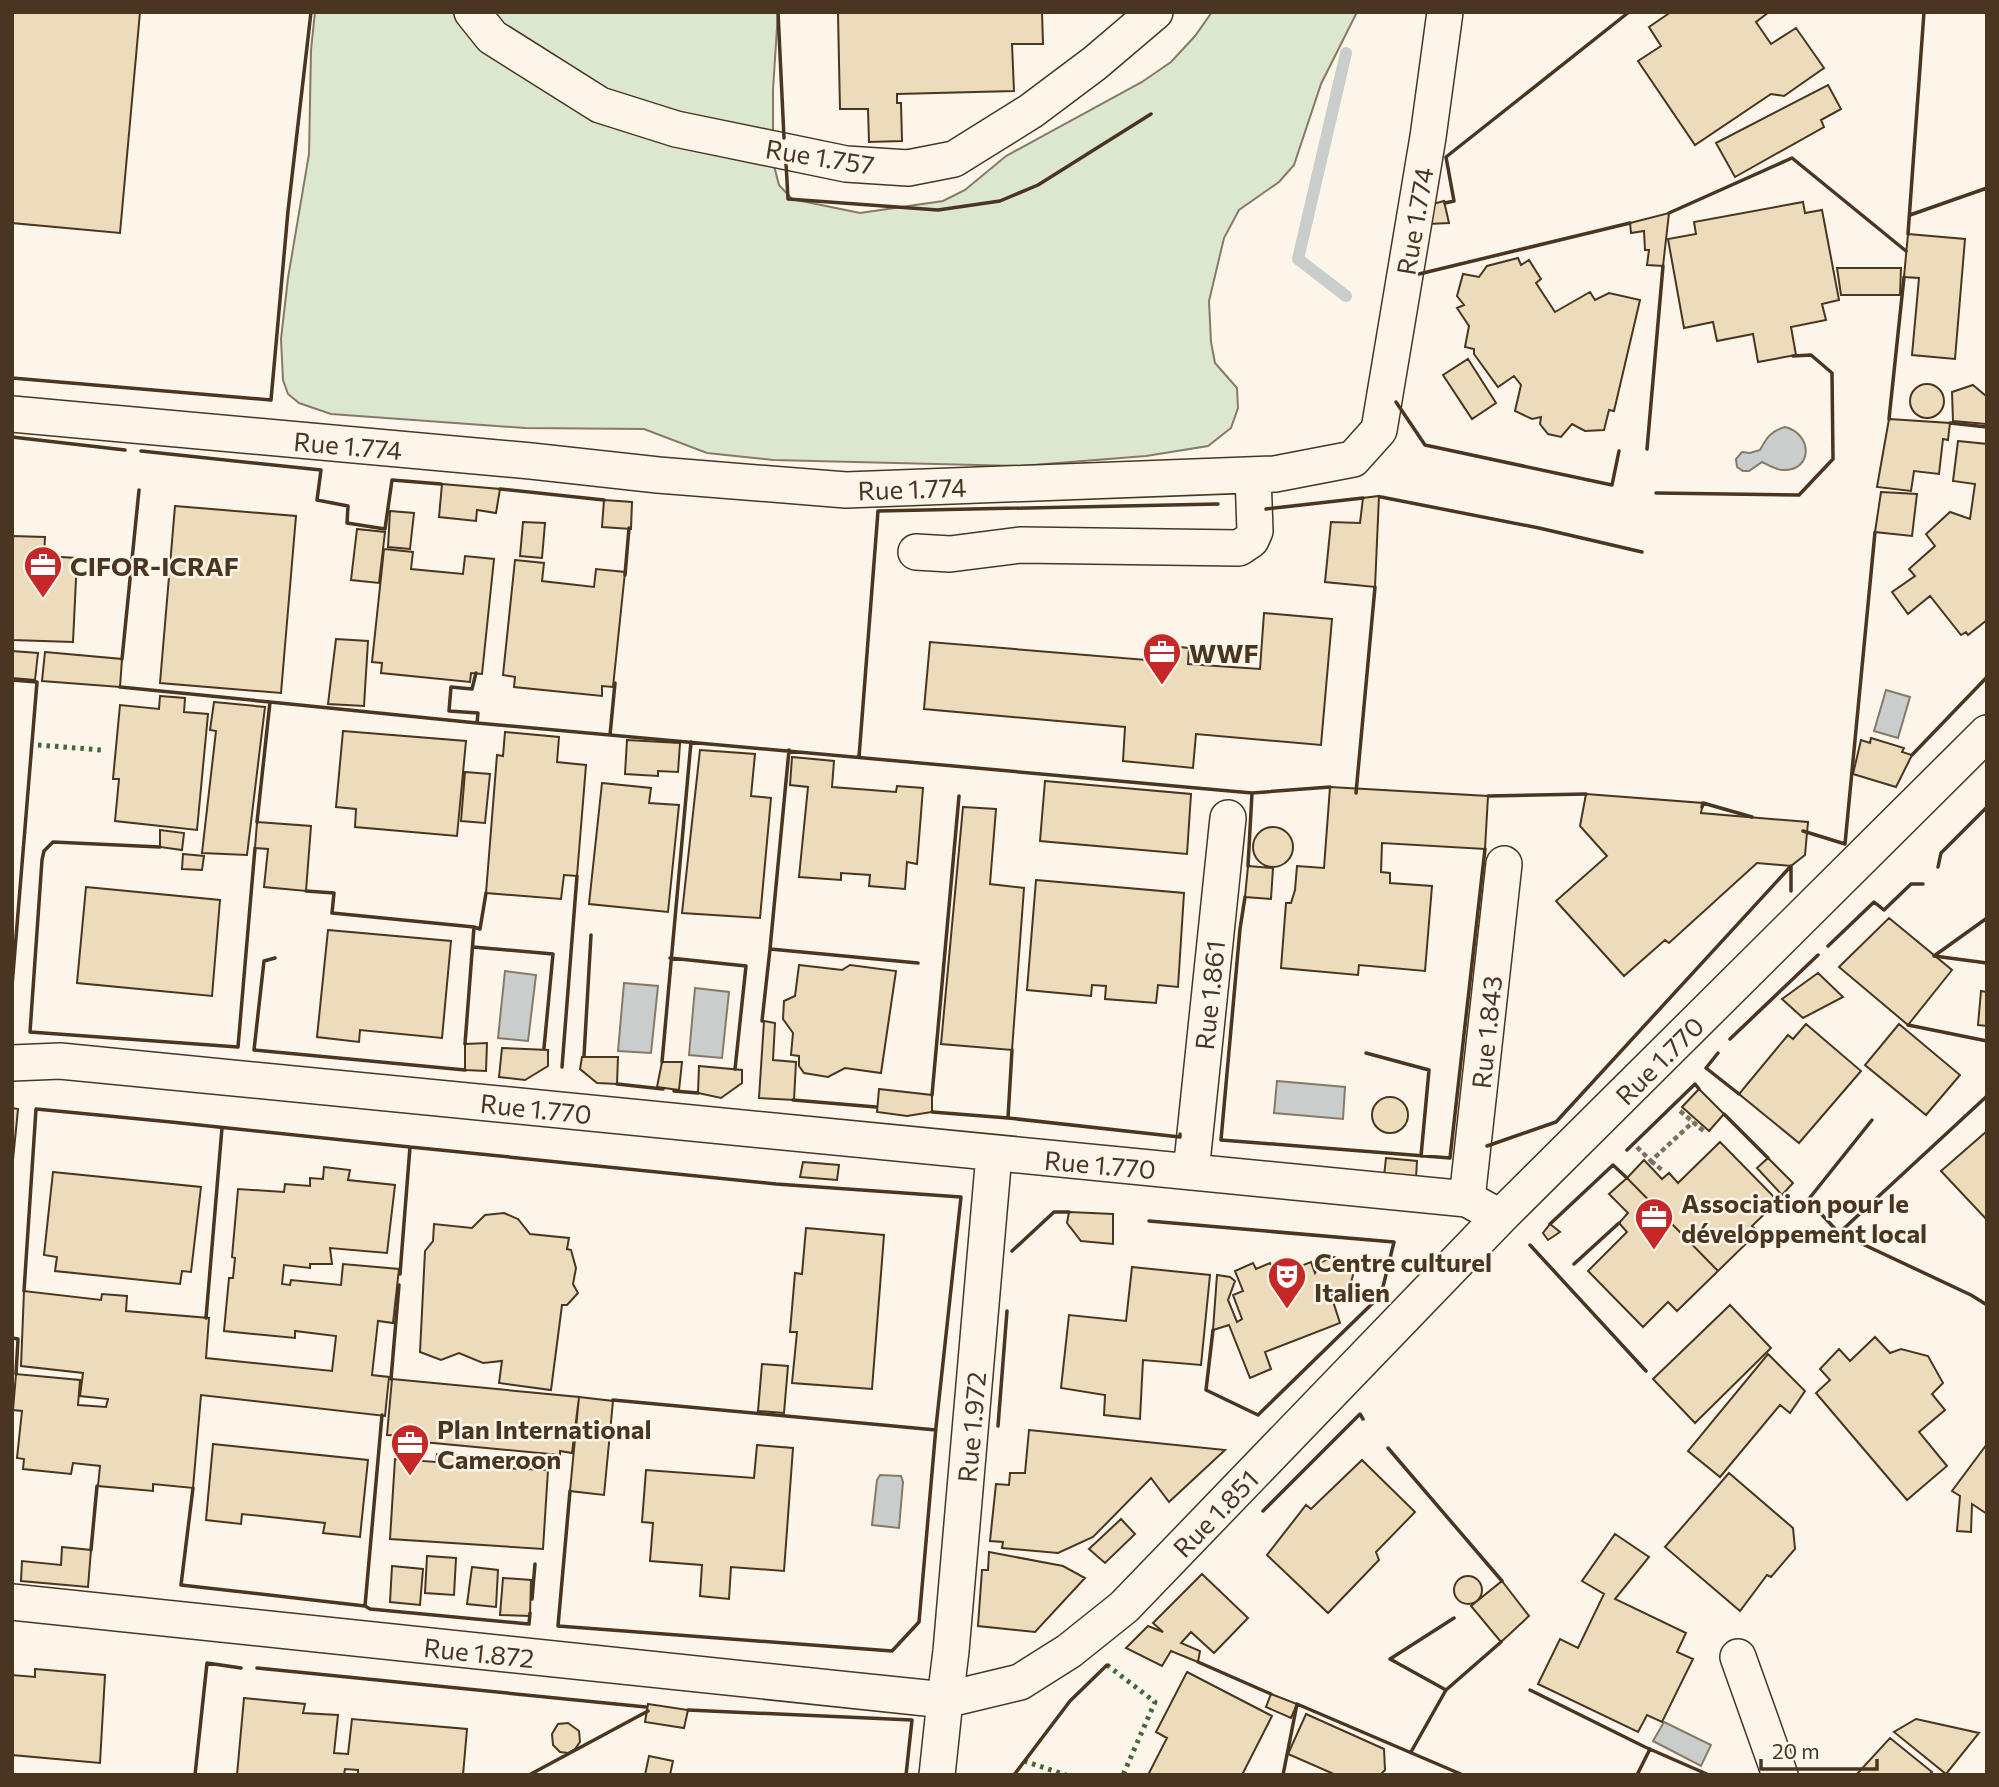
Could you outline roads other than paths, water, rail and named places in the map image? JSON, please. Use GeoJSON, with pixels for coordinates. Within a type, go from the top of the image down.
{"type":"FeatureCollection","features":[{"type":"Feature","properties":{"kind":"street","name":"Rue 1.757"},"geometry":{"type":"LineString","coordinates":[[472,12],[492,37],[600,106],[676,129],[833,161],[908,169],[954,159],[976,146],[1031,111],[1095,63],[1155,12]]}},
{"type":"Feature","properties":{"kind":"street","name":"Rue 1.774"},"geometry":{"type":"LineString","coordinates":[[12,414],[658,475],[846,490],[1275,474],[1353,458],[1379,430],[1428,137],[1445,12]]}},
{"type":"Feature","properties":{"kind":"street"},"geometry":{"type":"LineString","coordinates":[[916,552],[950,554],[1020,545],[1239,548],[1251,540],[1255,531],[1253,475]]}},
{"type":"Feature","properties":{"kind":"street","name":"Rue 1.770"},"geometry":{"type":"LineString","coordinates":[[12,1063],[60,1061],[1467,1199],[1500,1217],[1987,733]]}},
{"type":"Feature","properties":{"kind":"street","name":"Rue 1.861"},"geometry":{"type":"LineString","coordinates":[[1191,1172],[1228,818]]}},
{"type":"Feature","properties":{"kind":"street","name":"Rue 1.843"},"geometry":{"type":"LineString","coordinates":[[1467,1199],[1504,864]]}},
{"type":"Feature","properties":{"kind":"street","name":"Rue 1.972"},"geometry":{"type":"LineString","coordinates":[[945,1700],[994,1154]]}},
{"type":"Feature","properties":{"kind":"street","name":"Rue 1.851"},"geometry":{"type":"LineString","coordinates":[[945,1700],[1020,1682],[1069,1651],[1124,1607],[1500,1217]]}},
{"type":"Feature","properties":{"kind":"street","name":"Rue 1.872"},"geometry":{"type":"LineString","coordinates":[[12,1602],[945,1700]]}},
{"type":"Feature","properties":{"kind":"street"},"geometry":{"type":"LineString","coordinates":[[1738,1657],[1780,1775]]}},
{"type":"Feature","properties":{"kind":"street"},"geometry":{"type":"LineString","coordinates":[[937,1775],[945,1700]]}},
{"type":"Feature","properties":{"kind":"waterway"},"geometry":{"type":"LineString","coordinates":[[1346,53],[1298,259],[1346,296]]}},
{"type":"Feature","properties":{"kind":"place","name":"CIFOR-ICRAF"},"geometry":{"type":"Point","coordinates":[43,599]}},
{"type":"Feature","properties":{"kind":"place","name":"WWF"},"geometry":{"type":"Point","coordinates":[1162,686]}},
{"type":"Feature","properties":{"kind":"place","name":"Association pour le développement local"},"geometry":{"type":"Point","coordinates":[1654,1251]}},
{"type":"Feature","properties":{"kind":"place","name":"Centre culturel Italien"},"geometry":{"type":"Point","coordinates":[1287,1310]}},
{"type":"Feature","properties":{"kind":"place","name":"Plan International Cameroon"},"geometry":{"type":"Point","coordinates":[410,1477]}}]}
